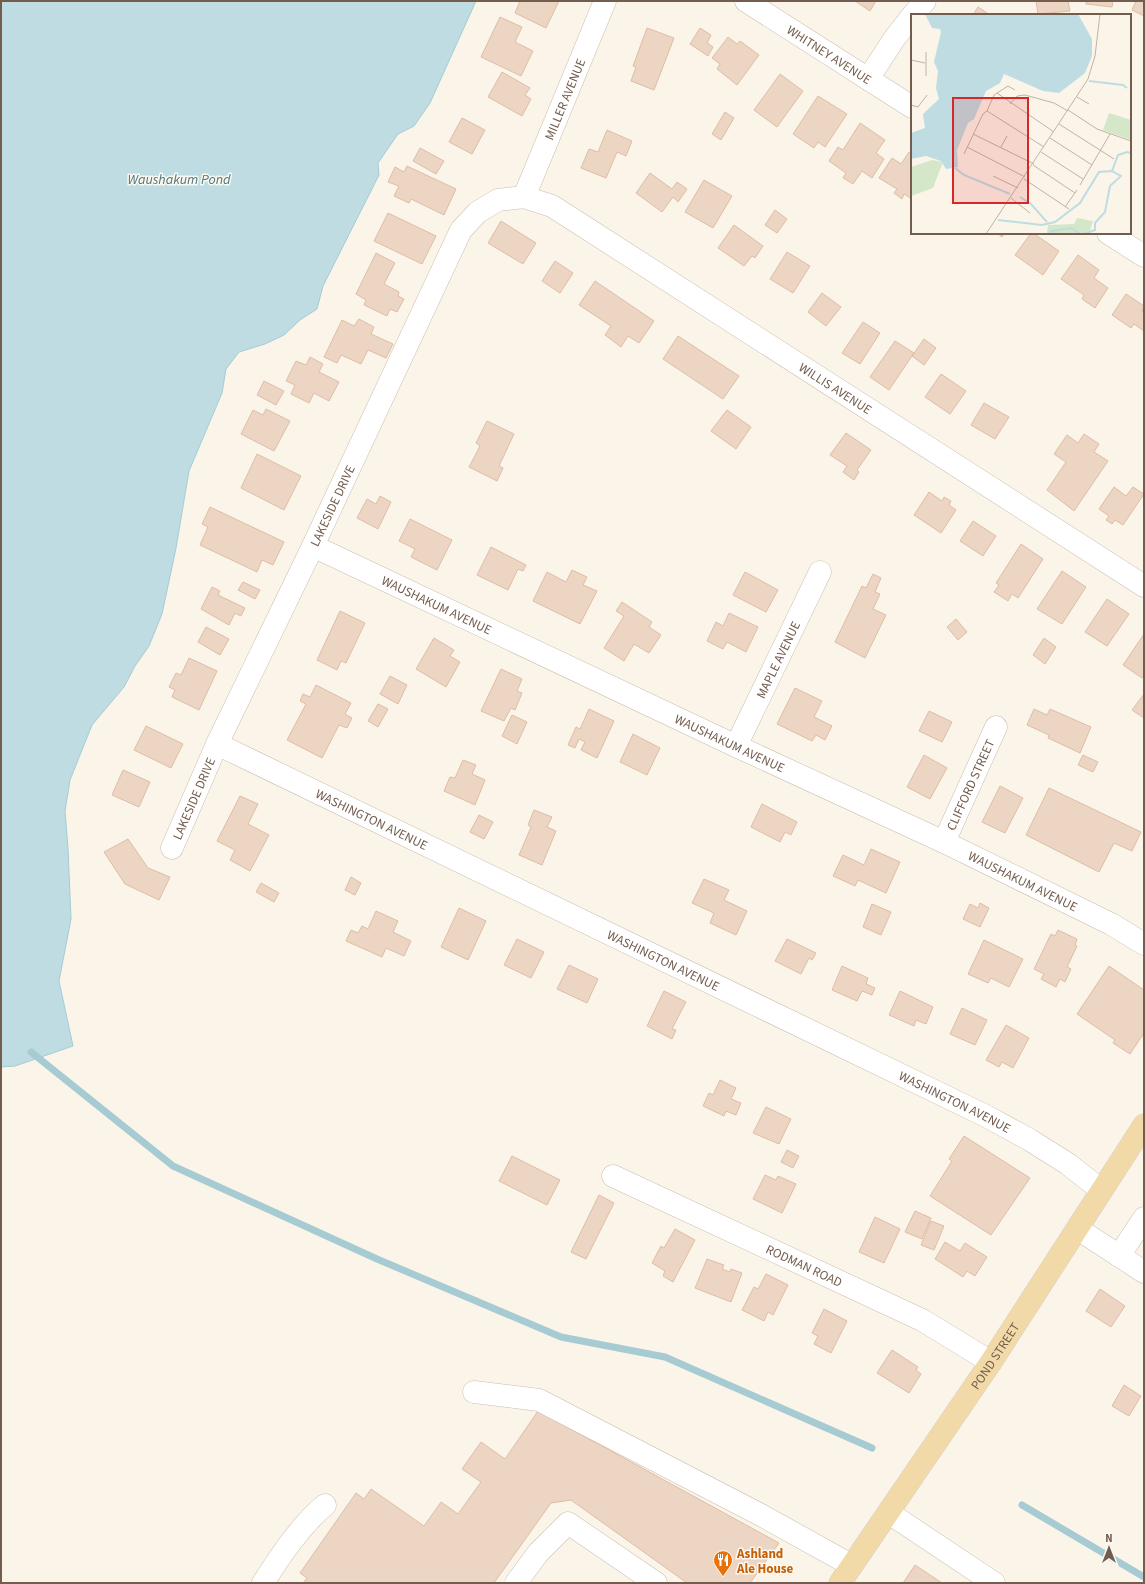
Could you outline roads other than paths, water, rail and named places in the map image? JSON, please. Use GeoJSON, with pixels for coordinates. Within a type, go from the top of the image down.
{"type":"FeatureCollection","features":[{"type":"Feature","properties":{"kind":"main road","name":"POND STREET"},"geometry":{"type":"LineString","coordinates":[[846,1574],[991,1362],[1144,1125]]}},
{"type":"Feature","properties":{"kind":"street","name":"MILLER AVENUE"},"geometry":{"type":"LineString","coordinates":[[524,197],[605,1]]}},
{"type":"Feature","properties":{"kind":"street","name":"WHITNEY AVENUE"},"geometry":{"type":"LineString","coordinates":[[746,1],[911,106]]}},
{"type":"Feature","properties":{"kind":"street"},"geometry":{"type":"LineString","coordinates":[[915,14],[925,1]]}},
{"type":"Feature","properties":{"kind":"street"},"geometry":{"type":"LineString","coordinates":[[868,79],[894,39],[911,18]]}},
{"type":"Feature","properties":{"kind":"street","name":"LAKESIDE DRIVE"},"geometry":{"type":"LineString","coordinates":[[172,848],[217,744],[313,546],[461,230],[478,212],[498,200],[524,197]]}},
{"type":"Feature","properties":{"kind":"street","name":"WILLIS AVENUE"},"geometry":{"type":"LineString","coordinates":[[524,197],[552,206],[580,223],[1144,586]]}},
{"type":"Feature","properties":{"kind":"street"},"geometry":{"type":"LineString","coordinates":[[1110,234],[1144,256]]}},
{"type":"Feature","properties":{"kind":"street","name":"WAUSHAKUM AVENUE"},"geometry":{"type":"LineString","coordinates":[[313,546],[736,746],[944,842],[1111,924],[1144,944]]}},
{"type":"Feature","properties":{"kind":"street","name":"MAPLE AVENUE"},"geometry":{"type":"LineString","coordinates":[[736,746],[820,572]]}},
{"type":"Feature","properties":{"kind":"street","name":"CLIFFORD STREET"},"geometry":{"type":"LineString","coordinates":[[944,842],[996,727]]}},
{"type":"Feature","properties":{"kind":"street","name":"WASHINGTON AVENUE"},"geometry":{"type":"LineString","coordinates":[[217,744],[986,1116],[1030,1140],[1068,1164],[1101,1190]]}},
{"type":"Feature","properties":{"kind":"street","name":"RODMAN ROAD"},"geometry":{"type":"LineString","coordinates":[[613,1176],[922,1320],[991,1362]]}},
{"type":"Feature","properties":{"kind":"street"},"geometry":{"type":"LineString","coordinates":[[1119,1256],[1144,1218]]}},
{"type":"Feature","properties":{"kind":"street"},"geometry":{"type":"LineString","coordinates":[[1078,1229],[1144,1272]]}},
{"type":"Feature","properties":{"kind":"street"},"geometry":{"type":"LineString","coordinates":[[474,1392],[539,1400],[761,1515],[846,1574]]}},
{"type":"Feature","properties":{"kind":"street"},"geometry":{"type":"LineString","coordinates":[[263,1583],[292,1541],[313,1515],[325,1504]]}},
{"type":"Feature","properties":{"kind":"street"},"geometry":{"type":"LineString","coordinates":[[889,1513],[985,1581]]}},
{"type":"Feature","properties":{"kind":"street"},"geometry":{"type":"LineString","coordinates":[[516,1583],[538,1553],[568,1523],[656,1583]]}},
{"type":"Feature","properties":{"kind":"water","name":"Waushakum Pond"},"geometry":{"type":"Polygon","coordinates":[[[1,1],[476,1],[430,103],[414,126],[398,134],[378,163],[379,175],[323,286],[317,309],[300,320],[284,335],[265,344],[239,352],[226,369],[222,393],[189,471],[176,548],[162,614],[149,646],[135,666],[124,687],[92,725],[70,780],[65,811],[71,919],[59,981],[73,1046],[15,1066],[1,1067],[1,1]]]}},
{"type":"Feature","properties":{"kind":"waterway"},"geometry":{"type":"LineString","coordinates":[[31,1052],[173,1166],[377,1259],[561,1337],[665,1357],[872,1448]]}},
{"type":"Feature","properties":{"kind":"waterway"},"geometry":{"type":"LineString","coordinates":[[1022,1505],[1144,1577]]}},
{"type":"Feature","properties":{"kind":"place","name":"Ashland Ale House"},"geometry":{"type":"Point","coordinates":[723,1577]}}]}
